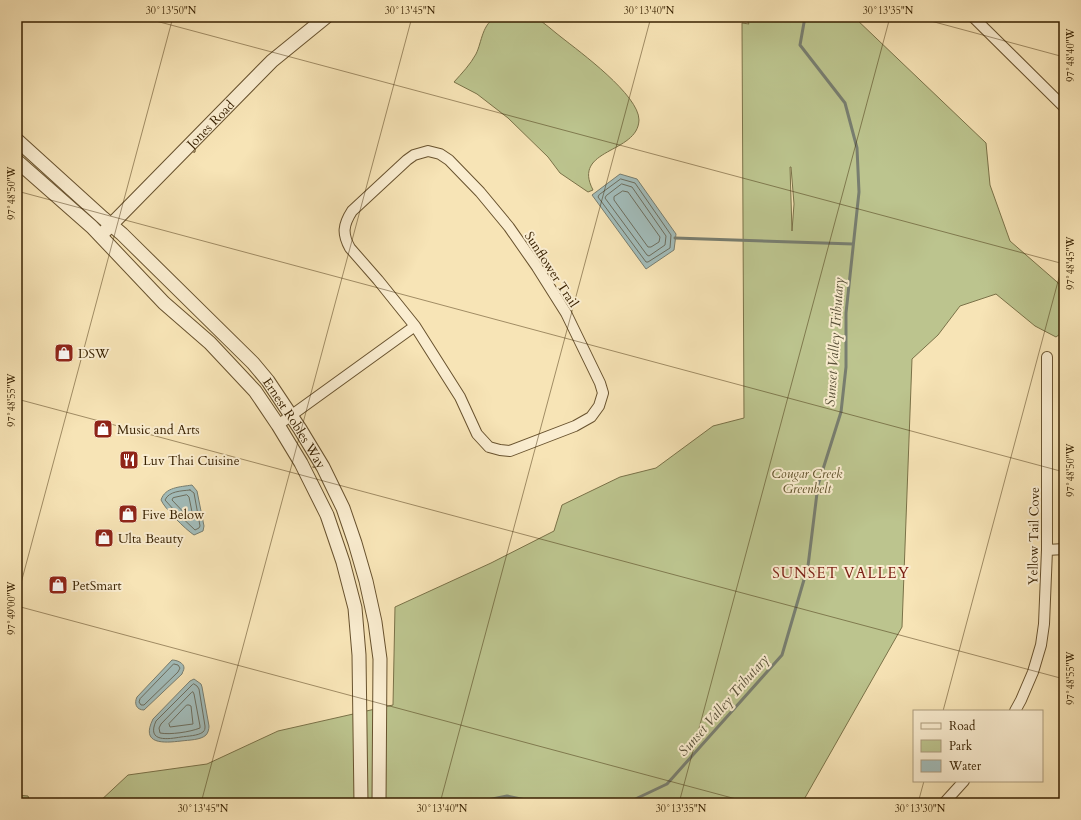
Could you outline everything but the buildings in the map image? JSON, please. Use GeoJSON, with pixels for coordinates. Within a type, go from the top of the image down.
{"type":"FeatureCollection","features":[{"type":"Feature","properties":{"kind":"street","name":"Jones Road"},"geometry":{"type":"LineString","coordinates":[[100,236],[272,61],[326,17]]}},
{"type":"Feature","properties":{"kind":"street"},"geometry":{"type":"LineString","coordinates":[[973,17],[1064,107]]}},
{"type":"Feature","properties":{"kind":"street","name":"Ernest Robles Way"},"geometry":{"type":"LineString","coordinates":[[17,140],[122,234],[252,363],[268,381],[323,467],[337,495],[355,543],[366,581],[375,622],[380,659],[379,803]]}},
{"type":"Feature","properties":{"kind":"street","name":"Sunflower Trail"},"geometry":{"type":"LineString","coordinates":[[428,151],[445,156],[480,192],[509,227],[537,267],[566,313],[600,383],[603,393],[599,406],[591,417],[575,426],[510,451],[489,447],[477,434],[460,397],[415,326],[350,248],[344,235],[347,219],[352,211],[407,160],[414,155],[428,151]]}},
{"type":"Feature","properties":{"kind":"street","name":"Ernest Robles Way"},"geometry":{"type":"LineString","coordinates":[[17,161],[92,228],[164,303],[210,343],[255,391],[301,463],[327,515],[343,562],[355,608],[359,655],[361,803]]}},
{"type":"Feature","properties":{"kind":"street"},"geometry":{"type":"LineString","coordinates":[[59,198],[69,187]]}},
{"type":"Feature","properties":{"kind":"street"},"geometry":{"type":"LineString","coordinates":[[278,425],[415,326]]}},
{"type":"Feature","properties":{"kind":"street","name":"Yellow Tail Cove"},"geometry":{"type":"LineString","coordinates":[[1016,710],[1033,672],[1044,624],[1047,550],[1047,356]]}},
{"type":"Feature","properties":{"kind":"street"},"geometry":{"type":"LineString","coordinates":[[1047,550],[1064,549]]}},
{"type":"Feature","properties":{"kind":"street"},"geometry":{"type":"LineString","coordinates":[[944,803],[963,782]]}},
{"type":"Feature","properties":{"kind":"green space"},"geometry":{"type":"Polygon","coordinates":[[[497,17],[533,17],[539,20],[607,75],[629,99],[636,110],[639,120],[636,131],[628,139],[598,158],[591,166],[589,176],[593,190],[588,192],[560,173],[548,157],[508,118],[477,94],[454,82],[474,58],[485,28],[497,17]]]}},
{"type":"Feature","properties":{"kind":"green space","name":"Cougar Creek Greenbelt"},"geometry":{"type":"Polygon","coordinates":[[[745,17],[854,17],[986,143],[990,185],[1010,241],[1064,288],[1064,331],[1056,337],[1035,326],[996,294],[960,306],[938,335],[912,359],[902,627],[802,803],[756,803],[755,801],[754,803],[98,803],[128,775],[207,764],[278,731],[393,705],[395,607],[491,563],[554,531],[562,505],[620,477],[656,468],[713,426],[744,418],[742,23],[749,24],[745,17]],[[790,167],[792,231],[794,204],[791,167],[790,167]]]}},
{"type":"Feature","properties":{"kind":"green space"},"geometry":{"type":"Polygon","coordinates":[[[17,795],[28,796],[31,803],[17,803],[17,795]]]}},
{"type":"Feature","properties":{"kind":"water"},"geometry":{"type":"Polygon","coordinates":[[[620,174],[637,179],[676,234],[674,250],[646,269],[592,195],[620,174]]]}},
{"type":"Feature","properties":{"kind":"water"},"geometry":{"type":"Polygon","coordinates":[[[192,485],[197,491],[204,526],[203,531],[194,535],[176,519],[161,500],[169,490],[192,485]]]}},
{"type":"Feature","properties":{"kind":"water"},"geometry":{"type":"Polygon","coordinates":[[[172,660],[182,663],[184,668],[182,674],[144,710],[139,709],[136,704],[137,697],[172,660]]]}},
{"type":"Feature","properties":{"kind":"water"},"geometry":{"type":"Polygon","coordinates":[[[194,679],[201,684],[202,687],[209,726],[207,734],[198,739],[174,742],[161,742],[152,738],[150,734],[150,727],[153,719],[190,681],[194,679]]]}},
{"type":"Feature","properties":{"kind":"waterway","name":"Sunset Valley Tributary"},"geometry":{"type":"LineString","coordinates":[[627,803],[667,784],[782,655],[808,566],[818,485],[841,412],[846,367],[846,313],[859,192],[857,148],[845,103],[800,45],[805,17]]}},
{"type":"Feature","properties":{"kind":"waterway"},"geometry":{"type":"LineString","coordinates":[[675,238],[853,244]]}},
{"type":"Feature","properties":{"kind":"waterway","name":"Sunset Valley Tributary"},"geometry":{"type":"LineString","coordinates":[[473,803],[507,796],[540,803]]}},
{"type":"Feature","properties":{"kind":"place","name":"DSW"},"geometry":{"type":"Point","coordinates":[64,353]}},
{"type":"Feature","properties":{"kind":"place","name":"Music and Arts"},"geometry":{"type":"Point","coordinates":[103,429]}},
{"type":"Feature","properties":{"kind":"place","name":"Luv Thai Cuisine"},"geometry":{"type":"Point","coordinates":[129,460]}},
{"type":"Feature","properties":{"kind":"place","name":"Five Below"},"geometry":{"type":"Point","coordinates":[128,514]}},
{"type":"Feature","properties":{"kind":"place","name":"Ulta Beauty"},"geometry":{"type":"Point","coordinates":[104,538]}},
{"type":"Feature","properties":{"kind":"place","name":"PetSmart"},"geometry":{"type":"Point","coordinates":[58,585]}},
{"type":"Feature","properties":{"kind":"district","name":"SUNSET VALLEY"},"geometry":{"type":"Point","coordinates":[841,573]}}]}
